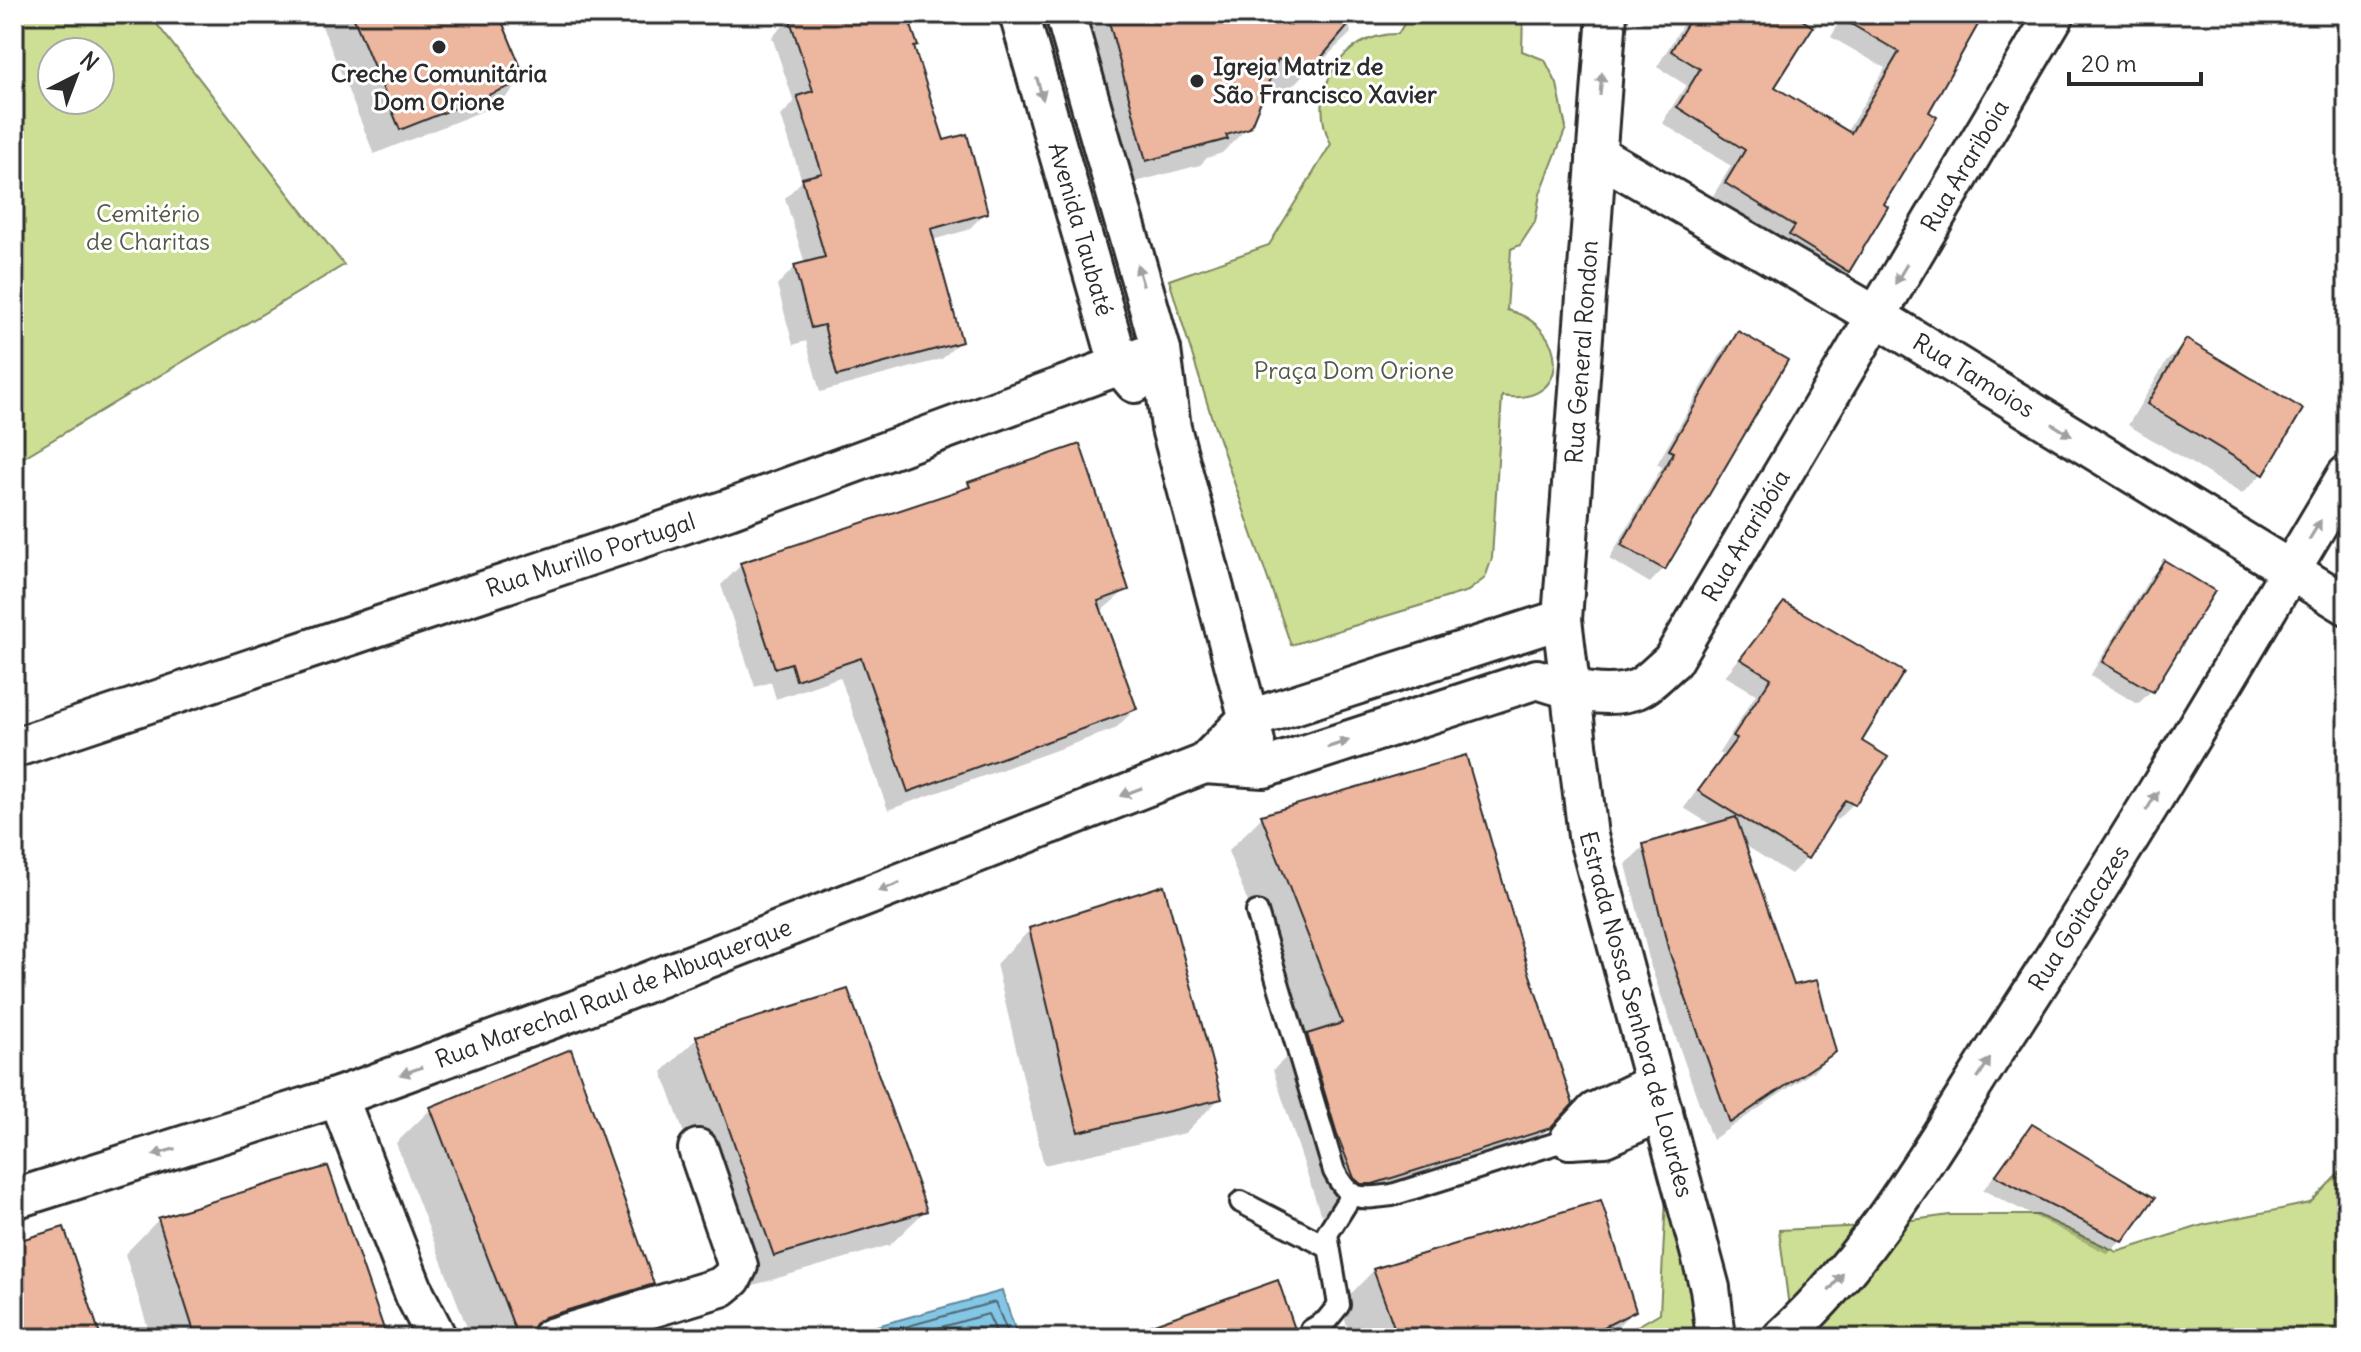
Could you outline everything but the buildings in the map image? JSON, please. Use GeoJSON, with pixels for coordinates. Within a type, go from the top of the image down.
{"type":"FeatureCollection","features":[{"type":"Feature","properties":{"kind":"street","name":"Avenida Taubaté"},"geometry":{"type":"LineString","coordinates":[[1019,14],[1119,364],[1171,428]]}},
{"type":"Feature","properties":{"kind":"street","name":"Avenida Taubaté"},"geometry":{"type":"LineString","coordinates":[[1065,14],[1161,350],[1171,428],[1247,720],[1264,768]]}},
{"type":"Feature","properties":{"kind":"street","name":"Rua General Rondon"},"geometry":{"type":"LineString","coordinates":[[1571,690],[1562,619],[1607,14]]}},
{"type":"Feature","properties":{"kind":"street","name":"Rua Arariboia"},"geometry":{"type":"LineString","coordinates":[[1876,316],[2055,14]]}},
{"type":"Feature","properties":{"kind":"street","name":"Rua Tamoios"},"geometry":{"type":"LineString","coordinates":[[1596,154],[1876,316],[2347,605]]}},
{"type":"Feature","properties":{"kind":"street","name":"Rua Araribóia"},"geometry":{"type":"LineString","coordinates":[[1571,690],[1612,693],[1639,689],[1672,661],[1876,316]]}},
{"type":"Feature","properties":{"kind":"street","name":"Rua Murillo Portugal"},"geometry":{"type":"LineString","coordinates":[[14,748],[729,509],[1161,350]]}},
{"type":"Feature","properties":{"kind":"street","name":"Rua Goitacazes"},"geometry":{"type":"LineString","coordinates":[[1782,1338],[1821,1301],[1855,1259],[1954,1115],[2123,849],[2347,475]]}},
{"type":"Feature","properties":{"kind":"street","name":"Rua Marechal Raul de Albuquerque"},"geometry":{"type":"LineString","coordinates":[[14,1199],[338,1097],[576,1010],[1204,764],[1247,720],[1562,619]]}},
{"type":"Feature","properties":{"kind":"street","name":"Rua Marechal Raul de Albuquerque"},"geometry":{"type":"LineString","coordinates":[[1204,764],[1264,768],[1537,679],[1571,690]]}},
{"type":"Feature","properties":{"kind":"street","name":"Estrada Nossa Senhora de Lourdes"},"geometry":{"type":"LineString","coordinates":[[1571,690],[1588,836],[1710,1288],[1716,1338]]}},
{"type":"Feature","properties":{"kind":"street"},"geometry":{"type":"LineString","coordinates":[[338,1097],[415,1295],[437,1338]]}},
{"type":"Feature","properties":{"kind":"street"},"geometry":{"type":"LineString","coordinates":[[1570,1139],[1595,1112],[1659,1097]]}},
{"type":"Feature","properties":{"kind":"street"},"geometry":{"type":"LineString","coordinates":[[551,1338],[721,1287],[732,1278],[738,1266],[698,1149]]}},
{"type":"Feature","properties":{"kind":"lane"},"geometry":{"type":"LineString","coordinates":[[1257,912],[1334,1171],[1344,1190],[1361,1199],[1392,1195],[1570,1139]]}},
{"type":"Feature","properties":{"kind":"lane"},"geometry":{"type":"LineString","coordinates":[[1311,1330],[1326,1321],[1339,1305],[1328,1247],[1328,1229],[1352,1194]]}},
{"type":"Feature","properties":{"kind":"lane"},"geometry":{"type":"LineString","coordinates":[[1241,1202],[1328,1247]]}},
{"type":"Feature","properties":{"kind":"green space","name":"Cemitério de Charitas"},"geometry":{"type":"Polygon","coordinates":[[[14,14],[149,14],[344,265],[14,463],[14,14]]]}},
{"type":"Feature","properties":{"kind":"green space","name":"Praça Dom Orione"},"geometry":{"type":"Polygon","coordinates":[[[1410,14],[1523,14],[1522,51],[1545,60],[1557,84],[1566,128],[1540,194],[1535,222],[1520,245],[1511,249],[1507,310],[1528,318],[1543,331],[1552,347],[1555,363],[1551,378],[1542,390],[1525,396],[1502,396],[1492,558],[1485,578],[1468,591],[1291,645],[1214,425],[1169,280],[1269,245],[1331,144],[1324,125],[1322,106],[1333,70],[1345,55],[1360,44],[1378,36],[1398,34],[1410,14]]]}},
{"type":"Feature","properties":{"kind":"green space"},"geometry":{"type":"Polygon","coordinates":[[[2347,1165],[2347,1338],[1793,1338],[1779,1230],[1868,1226],[1950,1215],[2038,1215],[2117,1252],[2203,1225],[2310,1203],[2347,1165]]]}},
{"type":"Feature","properties":{"kind":"green space"},"geometry":{"type":"Polygon","coordinates":[[[1666,1198],[1706,1338],[1617,1338],[1660,1313],[1666,1198]]]}},
{"type":"Feature","properties":{"kind":"water"},"geometry":{"type":"Polygon","coordinates":[[[1002,1291],[1018,1338],[845,1335],[1002,1291]]]}},
{"type":"Feature","properties":{"kind":"place","name":"Creche Comunitária Dom Orione"},"geometry":{"type":"Point","coordinates":[439,47]}},
{"type":"Feature","properties":{"kind":"place","name":"Igreja Matriz de São Francisco Xavier"},"geometry":{"type":"Point","coordinates":[1197,81]}}]}
